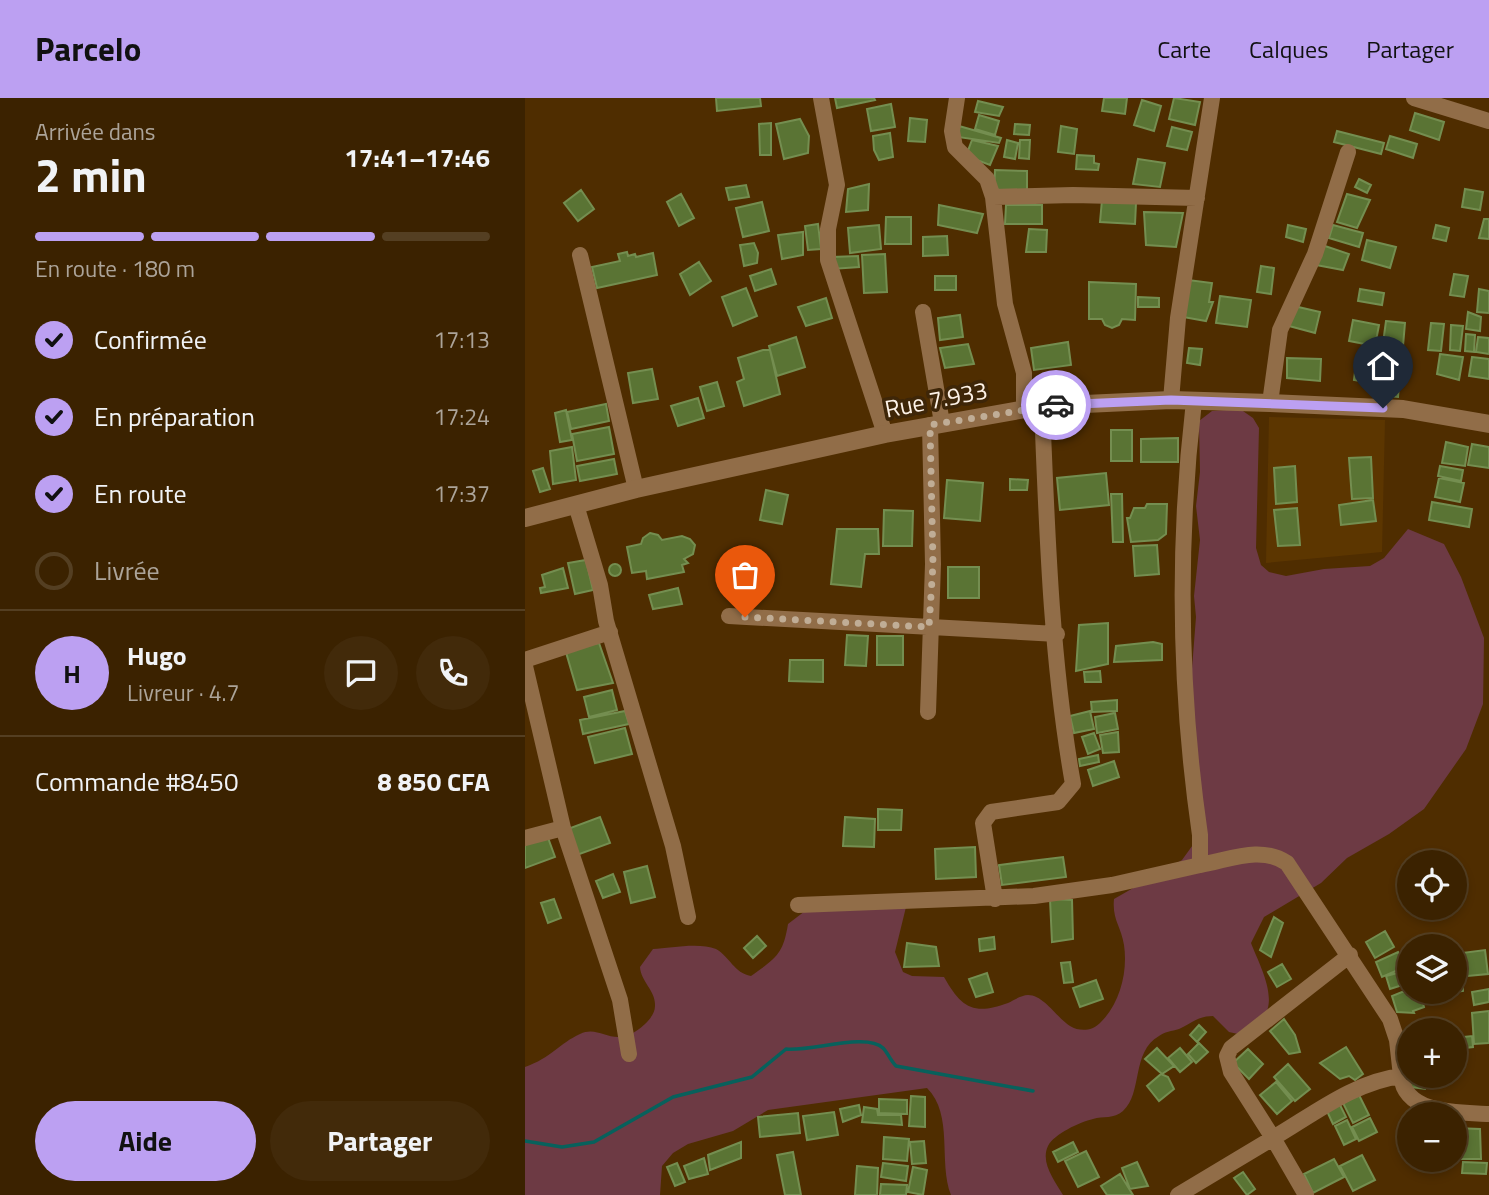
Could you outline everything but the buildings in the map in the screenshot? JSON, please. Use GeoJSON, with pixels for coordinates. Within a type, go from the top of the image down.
{"type":"FeatureCollection","features":[{"type":"Feature","properties":{"kind":"street"},"geometry":{"type":"LineString","coordinates":[[821,98],[837,185],[828,229],[828,260],[885,433]]}},
{"type":"Feature","properties":{"kind":"street"},"geometry":{"type":"LineString","coordinates":[[957,98],[952,131],[955,147],[987,179],[993,197],[1006,304],[1024,373],[1024,408]]}},
{"type":"Feature","properties":{"kind":"street"},"geometry":{"type":"LineString","coordinates":[[1171,400],[1178,318],[1212,98]]}},
{"type":"Feature","properties":{"kind":"street"},"geometry":{"type":"LineString","coordinates":[[1414,98],[1489,121]]}},
{"type":"Feature","properties":{"kind":"street"},"geometry":{"type":"LineString","coordinates":[[1270,403],[1280,330],[1315,254],[1347,152]]}},
{"type":"Feature","properties":{"kind":"street"},"geometry":{"type":"LineString","coordinates":[[993,197],[1073,195],[1197,198]]}},
{"type":"Feature","properties":{"kind":"street"},"geometry":{"type":"LineString","coordinates":[[580,255],[636,489]]}},
{"type":"Feature","properties":{"kind":"street"},"geometry":{"type":"LineString","coordinates":[[923,312],[936,424],[928,712]]}},
{"type":"Feature","properties":{"kind":"street","name":"Rue 7.933"},"geometry":{"type":"LineString","coordinates":[[525,518],[636,489],[885,433],[1042,406],[1171,400],[1270,403],[1403,409],[1489,424]]}},
{"type":"Feature","properties":{"kind":"street"},"geometry":{"type":"LineString","coordinates":[[1194,401],[1186,475],[1181,643],[1200,835],[1200,865]]}},
{"type":"Feature","properties":{"kind":"street"},"geometry":{"type":"LineString","coordinates":[[995,900],[983,823],[986,816],[1058,802],[1073,784],[1061,713],[1047,531],[1042,406]]}},
{"type":"Feature","properties":{"kind":"street"},"geometry":{"type":"LineString","coordinates":[[576,505],[673,846],[688,917]]}},
{"type":"Feature","properties":{"kind":"street"},"geometry":{"type":"LineString","coordinates":[[729,616],[1057,634]]}},
{"type":"Feature","properties":{"kind":"street"},"geometry":{"type":"LineString","coordinates":[[525,660],[610,632]]}},
{"type":"Feature","properties":{"kind":"street"},"geometry":{"type":"LineString","coordinates":[[525,666],[563,828],[620,1000],[629,1054]]}},
{"type":"Feature","properties":{"kind":"street"},"geometry":{"type":"LineString","coordinates":[[525,838],[563,828]]}},
{"type":"Feature","properties":{"kind":"street"},"geometry":{"type":"LineString","coordinates":[[798,905],[995,900],[1112,886],[1259,852],[1274,855],[1287,863],[1350,955],[1390,1019],[1397,1040]]}},
{"type":"Feature","properties":{"kind":"street"},"geometry":{"type":"LineString","coordinates":[[1305,1195],[1231,1072],[1227,1056],[1231,1048],[1350,955]]}},
{"type":"Feature","properties":{"kind":"street"},"geometry":{"type":"LineString","coordinates":[[1178,1195],[1359,1087],[1378,1079],[1397,1077]]}},
{"type":"Feature","properties":{"kind":"street"},"geometry":{"type":"LineString","coordinates":[[1403,1088],[1409,1097],[1420,1104],[1448,1111],[1489,1114]]}},
{"type":"Feature","properties":{"kind":"shaded area"},"geometry":{"type":"Polygon","coordinates":[[[1240,409],[1253,418],[1259,428],[1256,548],[1261,565],[1269,572],[1286,576],[1324,569],[1370,566],[1384,558],[1408,529],[1444,544],[1461,577],[1484,638],[1483,704],[1466,749],[1424,809],[1389,834],[1347,858],[1321,883],[1264,917],[1251,943],[1268,992],[1267,1011],[1262,1019],[1238,1034],[1229,1032],[1213,1016],[1203,1017],[1163,1034],[1150,1043],[1144,1052],[1133,1094],[1123,1111],[1075,1126],[1061,1133],[1048,1146],[1047,1165],[1063,1195],[951,1195],[947,1182],[940,1111],[927,1088],[768,1110],[733,1131],[688,1144],[673,1153],[662,1166],[660,1195],[525,1195],[525,1067],[580,1034],[595,1032],[625,1036],[645,1024],[655,1009],[655,1001],[640,967],[653,949],[709,947],[721,952],[740,972],[751,976],[777,955],[784,943],[788,924],[805,911],[906,907],[895,952],[903,972],[912,976],[944,977],[956,996],[969,1006],[986,1009],[1028,995],[1039,999],[1074,1028],[1090,1029],[1100,1023],[1113,1007],[1125,966],[1123,938],[1114,912],[1114,899],[1182,860],[1195,842],[1190,694],[1196,617],[1194,596],[1200,540],[1196,506],[1200,472],[1199,421],[1212,411],[1240,409]]]}},
{"type":"Feature","properties":{"kind":"shaded area"},"geometry":{"type":"Polygon","coordinates":[[[1269,417],[1385,420],[1382,552],[1266,563],[1269,417]]]}},
{"type":"Feature","properties":{"kind":"waterway"},"geometry":{"type":"LineString","coordinates":[[525,1141],[562,1147],[594,1142],[673,1097],[752,1077],[786,1049],[851,1042],[875,1044],[883,1048],[896,1066],[1033,1091]]}},
{"type":"Feature","properties":{"kind":"way so far"},"geometry":{"type":"LineString","coordinates":[[745,617],[929,627],[933,564],[930,425],[1056,405]]}},
{"type":"Feature","properties":{"kind":"route"},"geometry":{"type":"LineString","coordinates":[[1056,405],[1171,400],[1383,408]]}}]}
